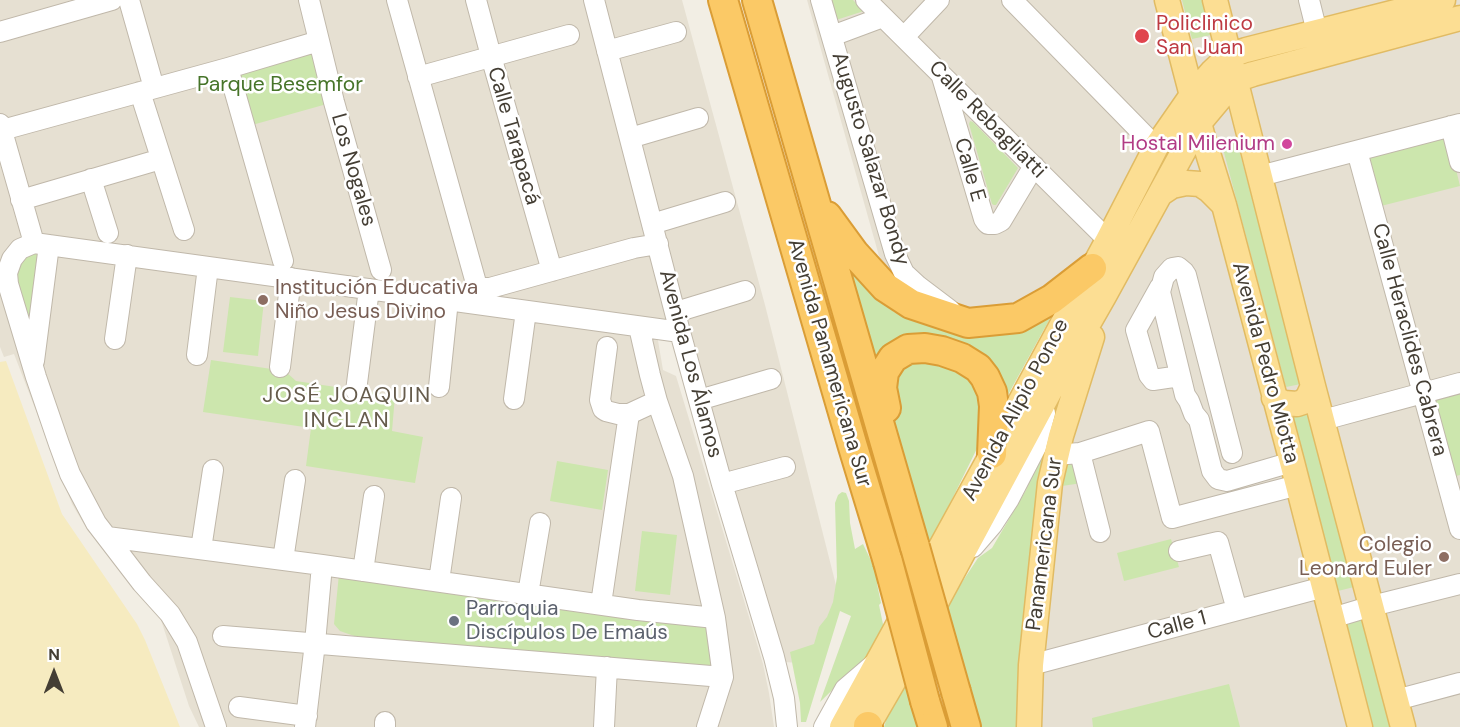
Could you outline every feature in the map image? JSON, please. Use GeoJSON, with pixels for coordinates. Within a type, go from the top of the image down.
{"type":"FeatureCollection","features":[{"type":"Feature","properties":{"kind":"highway","name":"Avenida Panamericana Sur"},"geometry":{"type":"LineString","coordinates":[[723,0],[888,562],[929,714]]}},
{"type":"Feature","properties":{"kind":"highway","name":"Avenida Panamericana Sur"},"geometry":{"type":"LineString","coordinates":[[757,0],[966,727]]}},
{"type":"Feature","properties":{"kind":"highway"},"geometry":{"type":"LineString","coordinates":[[816,203],[854,253],[885,287],[911,304],[968,323],[1018,318],[1052,298],[1092,268]]}},
{"type":"Feature","properties":{"kind":"highway"},"geometry":{"type":"LineString","coordinates":[[890,465],[896,446],[882,388],[884,372],[893,358],[908,349],[925,348],[942,351],[962,358],[978,368],[992,392],[994,406],[992,454]]}},
{"type":"Feature","properties":{"kind":"main road","name":"Avenida Pedro Miotta"},"geometry":{"type":"LineString","coordinates":[[1167,0],[1295,473],[1359,727]]}},
{"type":"Feature","properties":{"kind":"main road","name":"Avenida Pedro Miotta"},"geometry":{"type":"LineString","coordinates":[[1215,0],[1403,727]]}},
{"type":"Feature","properties":{"kind":"main road"},"geometry":{"type":"LineString","coordinates":[[1230,56],[1317,32],[1395,6],[1443,0]]}},
{"type":"Feature","properties":{"kind":"main road"},"geometry":{"type":"LineString","coordinates":[[1235,80],[1460,18]]}},
{"type":"Feature","properties":{"kind":"main road","name":"Avenida Alipio Ponce"},"geometry":{"type":"LineString","coordinates":[[861,727],[877,661],[992,454],[1156,147],[1192,95],[1230,56]]}},
{"type":"Feature","properties":{"kind":"main road","name":"Avenida Alipio Ponce"},"geometry":{"type":"LineString","coordinates":[[861,727],[896,677],[1052,387],[1199,123],[1235,80]]}},
{"type":"Feature","properties":{"kind":"main road"},"geometry":{"type":"LineString","coordinates":[[1160,194],[1172,186],[1186,183],[1200,184],[1224,205]]}},
{"type":"Feature","properties":{"kind":"main road","name":"Panamericana Sur"},"geometry":{"type":"LineString","coordinates":[[1029,727],[1031,665],[1050,483],[1056,455],[1104,296]]}},
{"type":"Feature","properties":{"kind":"main road"},"geometry":{"type":"LineString","coordinates":[[1275,398],[1284,403],[1297,404],[1303,402],[1313,386]]}},
{"type":"Feature","properties":{"kind":"street"},"geometry":{"type":"LineString","coordinates":[[0,32],[112,0]]}},
{"type":"Feature","properties":{"kind":"street"},"geometry":{"type":"LineString","coordinates":[[129,0],[161,159],[184,230]]}},
{"type":"Feature","properties":{"kind":"street","name":"Los Nogales"},"geometry":{"type":"LineString","coordinates":[[309,0],[334,102],[381,270]]}},
{"type":"Feature","properties":{"kind":"street"},"geometry":{"type":"LineString","coordinates":[[397,0],[476,283],[481,288],[490,288],[634,248],[658,244]]}},
{"type":"Feature","properties":{"kind":"street","name":"Calle Tarapacá"},"geometry":{"type":"LineString","coordinates":[[476,0],[552,271]]}},
{"type":"Feature","properties":{"kind":"street","name":"Avenida Los Álamos"},"geometry":{"type":"LineString","coordinates":[[594,0],[680,332],[722,484],[774,657],[784,698],[787,727]]}},
{"type":"Feature","properties":{"kind":"street","name":"Augusto Salazar Bondy"},"geometry":{"type":"LineString","coordinates":[[821,0],[895,254],[904,273],[968,323]]}},
{"type":"Feature","properties":{"kind":"street","name":"Calle Rebagliatti"},"geometry":{"type":"LineString","coordinates":[[866,0],[1108,240]]}},
{"type":"Feature","properties":{"kind":"street"},"geometry":{"type":"LineString","coordinates":[[904,37],[939,0]]}},
{"type":"Feature","properties":{"kind":"street"},"geometry":{"type":"LineString","coordinates":[[1012,0],[1156,147]]}},
{"type":"Feature","properties":{"kind":"street"},"geometry":{"type":"LineString","coordinates":[[1309,0],[1317,32]]}},
{"type":"Feature","properties":{"kind":"street","name":"Augusto Salazar Bondy"},"geometry":{"type":"LineString","coordinates":[[832,36],[883,17]]}},
{"type":"Feature","properties":{"kind":"street"},"geometry":{"type":"LineString","coordinates":[[607,51],[676,32]]}},
{"type":"Feature","properties":{"kind":"street"},"geometry":{"type":"LineString","coordinates":[[418,76],[568,35]]}},
{"type":"Feature","properties":{"kind":"street"},"geometry":{"type":"LineString","coordinates":[[33,368],[41,244],[21,200],[1,127],[147,90],[319,41]]}},
{"type":"Feature","properties":{"kind":"street"},"geometry":{"type":"LineString","coordinates":[[228,68],[287,269],[280,367]]}},
{"type":"Feature","properties":{"kind":"street","name":"Calle E"},"geometry":{"type":"LineString","coordinates":[[941,74],[986,222],[992,225],[1001,220],[1034,166]]}},
{"type":"Feature","properties":{"kind":"street"},"geometry":{"type":"LineString","coordinates":[[630,138],[698,118]]}},
{"type":"Feature","properties":{"kind":"street"},"geometry":{"type":"LineString","coordinates":[[1260,176],[1455,125],[1460,162]]}},
{"type":"Feature","properties":{"kind":"street","name":"Calle Heraclides Cabrera"},"geometry":{"type":"LineString","coordinates":[[1357,151],[1423,393],[1454,484],[1460,529]]}},
{"type":"Feature","properties":{"kind":"street"},"geometry":{"type":"LineString","coordinates":[[21,200],[161,159]]}},
{"type":"Feature","properties":{"kind":"street"},"geometry":{"type":"LineString","coordinates":[[91,179],[108,233]]}},
{"type":"Feature","properties":{"kind":"street"},"geometry":{"type":"LineString","coordinates":[[652,224],[725,202]]}},
{"type":"Feature","properties":{"kind":"street"},"geometry":{"type":"LineString","coordinates":[[216,727],[187,642],[170,615],[96,523],[70,474],[33,368],[8,284],[7,273],[12,259],[20,249],[41,244],[208,267],[287,269],[369,289],[680,332]]}},
{"type":"Feature","properties":{"kind":"street"},"geometry":{"type":"LineString","coordinates":[[115,339],[127,255]]}},
{"type":"Feature","properties":{"kind":"street"},"geometry":{"type":"LineString","coordinates":[[197,355],[208,267]]}},
{"type":"Feature","properties":{"kind":"street"},"geometry":{"type":"LineString","coordinates":[[1180,376],[1153,380],[1149,375],[1136,330],[1164,277],[1172,268],[1178,267],[1186,275],[1232,453]]}},
{"type":"Feature","properties":{"kind":"street"},"geometry":{"type":"LineString","coordinates":[[1160,287],[1185,395],[1199,420],[1212,471],[1216,477],[1227,481],[1295,473]]}},
{"type":"Feature","properties":{"kind":"street"},"geometry":{"type":"LineString","coordinates":[[356,392],[369,289]]}},
{"type":"Feature","properties":{"kind":"street"},"geometry":{"type":"LineString","coordinates":[[676,312],[745,291]]}},
{"type":"Feature","properties":{"kind":"street"},"geometry":{"type":"LineString","coordinates":[[439,387],[448,300]]}},
{"type":"Feature","properties":{"kind":"street"},"geometry":{"type":"LineString","coordinates":[[514,399],[526,310]]}},
{"type":"Feature","properties":{"kind":"street"},"geometry":{"type":"LineString","coordinates":[[639,327],[657,401],[683,476],[715,618],[723,677],[707,727]]}},
{"type":"Feature","properties":{"kind":"street"},"geometry":{"type":"LineString","coordinates":[[607,346],[600,400],[606,411],[629,414],[657,401]]}},
{"type":"Feature","properties":{"kind":"street"},"geometry":{"type":"LineString","coordinates":[[699,400],[771,380]]}},
{"type":"Feature","properties":{"kind":"street"},"geometry":{"type":"LineString","coordinates":[[1323,420],[1460,383]]}},
{"type":"Feature","properties":{"kind":"street"},"geometry":{"type":"LineString","coordinates":[[601,604],[629,414]]}},
{"type":"Feature","properties":{"kind":"street"},"geometry":{"type":"LineString","coordinates":[[1199,420],[1222,414]]}},
{"type":"Feature","properties":{"kind":"street"},"geometry":{"type":"LineString","coordinates":[[1056,455],[1080,453],[1149,431],[1172,518],[1295,473]]}},
{"type":"Feature","properties":{"kind":"street"},"geometry":{"type":"LineString","coordinates":[[1080,453],[1101,532]]}},
{"type":"Feature","properties":{"kind":"street"},"geometry":{"type":"LineString","coordinates":[[722,484],[785,467]]}},
{"type":"Feature","properties":{"kind":"street"},"geometry":{"type":"LineString","coordinates":[[201,549],[213,470]]}},
{"type":"Feature","properties":{"kind":"street"},"geometry":{"type":"LineString","coordinates":[[283,560],[295,480]]}},
{"type":"Feature","properties":{"kind":"street"},"geometry":{"type":"LineString","coordinates":[[363,571],[374,496]]}},
{"type":"Feature","properties":{"kind":"street"},"geometry":{"type":"LineString","coordinates":[[439,581],[451,498]]}},
{"type":"Feature","properties":{"kind":"street"},"geometry":{"type":"LineString","coordinates":[[528,594],[540,523]]}},
{"type":"Feature","properties":{"kind":"street"},"geometry":{"type":"LineString","coordinates":[[107,537],[715,618]]}},
{"type":"Feature","properties":{"kind":"street"},"geometry":{"type":"LineString","coordinates":[[1179,551],[1218,542],[1237,610]]}},
{"type":"Feature","properties":{"kind":"street"},"geometry":{"type":"LineString","coordinates":[[239,707],[306,722],[322,565]]}},
{"type":"Feature","properties":{"kind":"street"},"geometry":{"type":"LineString","coordinates":[[1332,618],[1460,584]]}},
{"type":"Feature","properties":{"kind":"street","name":"Calle 1"},"geometry":{"type":"LineString","coordinates":[[1031,665],[1324,587]]}},
{"type":"Feature","properties":{"kind":"street"},"geometry":{"type":"LineString","coordinates":[[223,636],[723,677]]}},
{"type":"Feature","properties":{"kind":"street"},"geometry":{"type":"LineString","coordinates":[[824,727],[845,689],[877,661]]}},
{"type":"Feature","properties":{"kind":"street"},"geometry":{"type":"LineString","coordinates":[[604,727],[607,667]]}},
{"type":"Feature","properties":{"kind":"street"},"geometry":{"type":"LineString","coordinates":[[1396,700],[1460,683]]}},
{"type":"Feature","properties":{"kind":"shaded area"},"geometry":{"type":"Polygon","coordinates":[[[0,0],[682,0],[765,305],[840,601],[811,664],[785,662],[672,325],[655,323],[663,370],[676,376],[763,664],[774,727],[199,727],[189,706],[160,617],[88,531],[72,504],[14,354],[4,357],[0,347],[0,0]]]}},
{"type":"Feature","properties":{"kind":"shaded area"},"geometry":{"type":"Polygon","coordinates":[[[807,0],[1460,0],[1460,727],[1018,727],[1030,550],[1096,300],[1029,337],[930,334],[879,256],[807,0]]]}},
{"type":"Feature","properties":{"kind":"green space"},"geometry":{"type":"Polygon","coordinates":[[[831,0],[853,0],[864,11],[836,20],[831,0]]]}},
{"type":"Feature","properties":{"kind":"green space"},"geometry":{"type":"Polygon","coordinates":[[[1182,0],[1202,0],[1211,35],[1192,39],[1182,0]]]}},
{"type":"Feature","properties":{"kind":"green space","name":"Parque Besemfor"},"geometry":{"type":"Polygon","coordinates":[[[319,41],[334,102],[245,127],[228,68],[319,41]]]}},
{"type":"Feature","properties":{"kind":"green space"},"geometry":{"type":"Polygon","coordinates":[[[970,121],[1018,168],[996,205],[992,204],[970,121]]]}},
{"type":"Feature","properties":{"kind":"green space"},"geometry":{"type":"Polygon","coordinates":[[[1447,132],[1460,186],[1381,206],[1367,152],[1447,132]]]}},
{"type":"Feature","properties":{"kind":"green space"},"geometry":{"type":"Polygon","coordinates":[[[1237,142],[1301,384],[1286,387],[1222,145],[1237,142]]]}},
{"type":"Feature","properties":{"kind":"green space"},"geometry":{"type":"Polygon","coordinates":[[[46,251],[32,325],[15,286],[17,265],[25,253],[46,251]]]}},
{"type":"Feature","properties":{"kind":"green space"},"geometry":{"type":"Polygon","coordinates":[[[849,269],[894,312],[951,333],[1012,331],[1053,313],[1004,402],[968,357],[876,364],[849,269]]]}},
{"type":"Feature","properties":{"kind":"green space"},"geometry":{"type":"Polygon","coordinates":[[[230,297],[264,301],[258,356],[223,352],[230,297]]]}},
{"type":"Feature","properties":{"kind":"green space"},"geometry":{"type":"Polygon","coordinates":[[[910,358],[946,361],[978,384],[990,422],[929,546],[887,398],[888,378],[910,358]]]}},
{"type":"Feature","properties":{"kind":"green space"},"geometry":{"type":"Polygon","coordinates":[[[211,360],[285,371],[296,381],[395,396],[392,431],[423,437],[415,483],[306,466],[311,428],[203,412],[211,360]]]}},
{"type":"Feature","properties":{"kind":"green space"},"geometry":{"type":"Polygon","coordinates":[[[1073,374],[1021,727],[979,727],[962,675],[947,605],[978,558],[992,548],[1026,490],[1040,458],[1050,414],[1059,391],[1073,374]]]}},
{"type":"Feature","properties":{"kind":"green space"},"geometry":{"type":"Polygon","coordinates":[[[1460,392],[1460,475],[1452,477],[1431,400],[1460,392]]]}},
{"type":"Feature","properties":{"kind":"green space"},"geometry":{"type":"Polygon","coordinates":[[[1307,407],[1354,587],[1338,591],[1290,411],[1307,407]]]}},
{"type":"Feature","properties":{"kind":"green space"},"geometry":{"type":"Polygon","coordinates":[[[557,461],[608,470],[602,510],[550,501],[557,461]]]}},
{"type":"Feature","properties":{"kind":"green space"},"geometry":{"type":"Polygon","coordinates":[[[1072,461],[1082,483],[1062,486],[1060,485],[1067,465],[1072,461]]]}},
{"type":"Feature","properties":{"kind":"green space"},"geometry":{"type":"Polygon","coordinates":[[[842,492],[846,493],[849,501],[855,549],[863,544],[875,569],[879,583],[877,584],[881,603],[879,605],[884,629],[869,654],[820,702],[851,616],[840,611],[806,722],[801,722],[800,703],[790,652],[814,644],[819,627],[827,617],[833,602],[837,577],[835,503],[842,492]]]}},
{"type":"Feature","properties":{"kind":"green space"},"geometry":{"type":"Polygon","coordinates":[[[642,531],[677,535],[670,595],[635,591],[642,531]]]}},
{"type":"Feature","properties":{"kind":"green space"},"geometry":{"type":"Polygon","coordinates":[[[1171,539],[1179,567],[1124,581],[1117,553],[1171,539]]]}},
{"type":"Feature","properties":{"kind":"green space"},"geometry":{"type":"Polygon","coordinates":[[[339,574],[707,623],[715,663],[711,667],[360,638],[340,631],[334,624],[339,574]]]}},
{"type":"Feature","properties":{"kind":"green space"},"geometry":{"type":"Polygon","coordinates":[[[1362,619],[1390,727],[1372,727],[1345,623],[1362,619]]]}},
{"type":"Feature","properties":{"kind":"green space"},"geometry":{"type":"Polygon","coordinates":[[[906,683],[919,727],[884,727],[892,702],[906,683]]]}},
{"type":"Feature","properties":{"kind":"green space"},"geometry":{"type":"Polygon","coordinates":[[[1229,684],[1240,727],[1093,727],[1092,718],[1229,684]]]}},
{"type":"Feature","properties":{"kind":"sand"},"geometry":{"type":"Polygon","coordinates":[[[6,361],[62,514],[137,624],[180,727],[0,727],[0,362],[6,361]]]}},
{"type":"Feature","properties":{"kind":"place","name":"Policlinico San Juan"},"geometry":{"type":"Point","coordinates":[1142,36]}},
{"type":"Feature","properties":{"kind":"place","name":"Hostal Milenium"},"geometry":{"type":"Point","coordinates":[1287,144]}},
{"type":"Feature","properties":{"kind":"place","name":"Institución Educativa Niño Jesus Divino"},"geometry":{"type":"Point","coordinates":[263,300]}},
{"type":"Feature","properties":{"kind":"place","name":"Colegio Leonard Euler"},"geometry":{"type":"Point","coordinates":[1444,557]}},
{"type":"Feature","properties":{"kind":"place","name":"Parroquia Discípulos De Emaús"},"geometry":{"type":"Point","coordinates":[454,621]}},
{"type":"Feature","properties":{"kind":"district","name":"JOSÉ JOAQUIN INCLAN"},"geometry":{"type":"Point","coordinates":[347,408]}}]}
